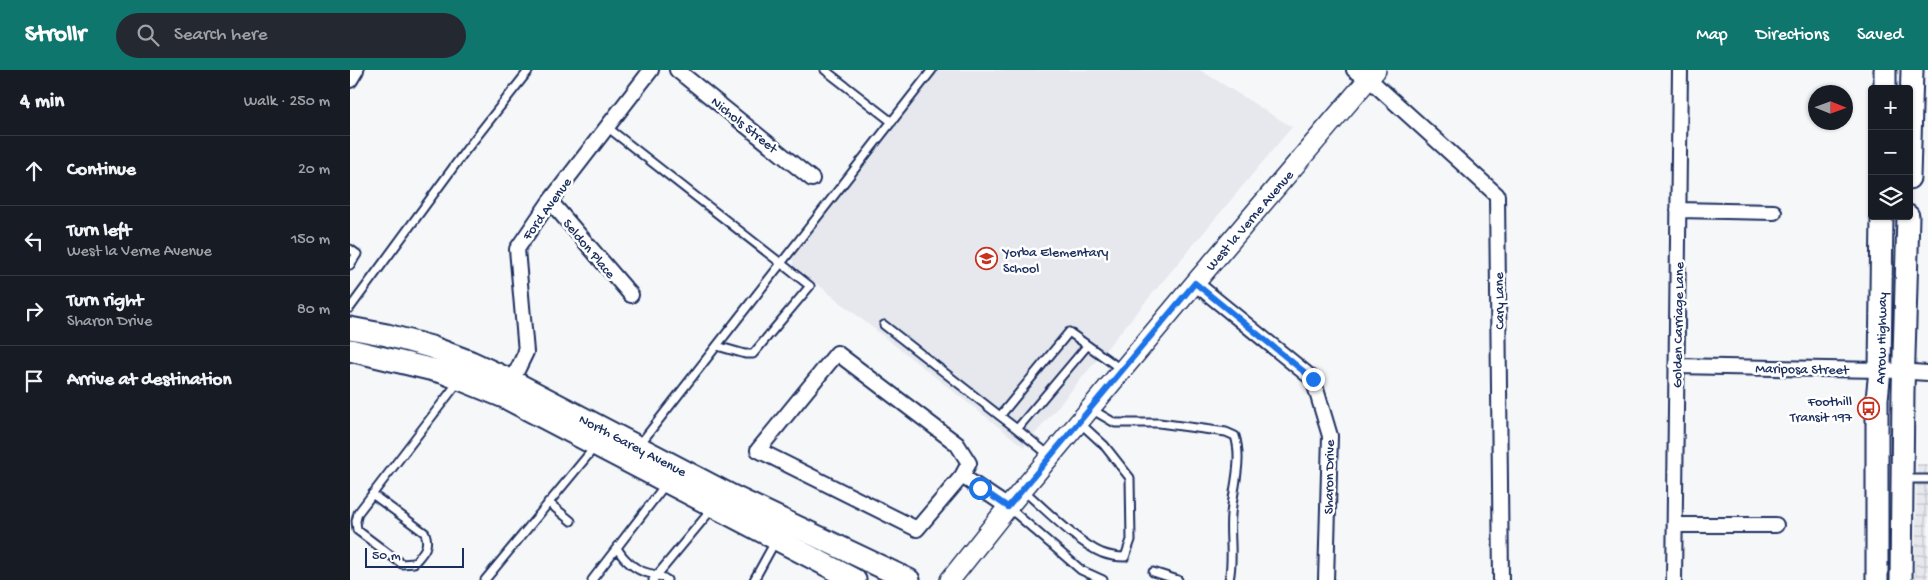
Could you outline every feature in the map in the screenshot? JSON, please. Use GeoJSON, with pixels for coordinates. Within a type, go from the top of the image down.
{"type":"FeatureCollection","features":[{"type":"Feature","properties":{"kind":"main road"},"geometry":{"type":"LineString","coordinates":[[1885,70],[1885,85]]}},
{"type":"Feature","properties":{"kind":"main road"},"geometry":{"type":"LineString","coordinates":[[1909,175],[1912,70]]}},
{"type":"Feature","properties":{"kind":"main road","name":"West la Verne Avenue"},"geometry":{"type":"LineString","coordinates":[[950,580],[1366,73]]}},
{"type":"Feature","properties":{"kind":"main road","name":"Arrow Highway"},"geometry":{"type":"LineString","coordinates":[[1876,580],[1877,399],[1880,370],[1882,220]]}},
{"type":"Feature","properties":{"kind":"main road","name":"Arrow Highway"},"geometry":{"type":"LineString","coordinates":[[1901,580],[1908,220]]}},
{"type":"Feature","properties":{"kind":"main road","name":"North Garey Avenue"},"geometry":{"type":"LineString","coordinates":[[350,328],[387,335],[431,347],[471,362],[508,389],[596,446],[776,540],[843,578]]}},
{"type":"Feature","properties":{"kind":"main road","name":"North Garey Avenue"},"geometry":{"type":"LineString","coordinates":[[350,350],[442,372],[460,379],[508,389],[638,447],[732,496],[909,580]]}},
{"type":"Feature","properties":{"kind":"street"},"geometry":{"type":"LineString","coordinates":[[350,80],[356,70]]}},
{"type":"Feature","properties":{"kind":"street","name":"Ford Avenue"},"geometry":{"type":"LineString","coordinates":[[508,389],[526,352],[517,249],[550,200],[651,70]]}},
{"type":"Feature","properties":{"kind":"street","name":"Nichols Street"},"geometry":{"type":"LineString","coordinates":[[677,70],[812,179]]}},
{"type":"Feature","properties":{"kind":"street","name":"Golden Carriage Lane"},"geometry":{"type":"LineString","coordinates":[[1674,580],[1680,70]]}},
{"type":"Feature","properties":{"kind":"street","name":"Cary Lane"},"geometry":{"type":"LineString","coordinates":[[1366,73],[1497,194],[1501,580]]}},
{"type":"Feature","properties":{"kind":"street","name":"Seldon Place"},"geometry":{"type":"LineString","coordinates":[[550,200],[631,295]]}},
{"type":"Feature","properties":{"kind":"street"},"geometry":{"type":"LineString","coordinates":[[1678,210],[1774,212]]}},
{"type":"Feature","properties":{"kind":"street","name":"Sharon Drive"},"geometry":{"type":"LineString","coordinates":[[1195,283],[1313,379],[1330,436],[1326,580]]}},
{"type":"Feature","properties":{"kind":"street"},"geometry":{"type":"LineString","coordinates":[[837,354],[957,444],[969,463],[962,476],[917,530],[758,450],[837,354]]}},
{"type":"Feature","properties":{"kind":"street","name":"Mariposa Street"},"geometry":{"type":"LineString","coordinates":[[1676,366],[1880,370],[1928,373]]}},
{"type":"Feature","properties":{"kind":"street"},"geometry":{"type":"LineString","coordinates":[[962,476],[1008,507]]}},
{"type":"Feature","properties":{"kind":"street"},"geometry":{"type":"LineString","coordinates":[[1675,525],[1776,524]]}},
{"type":"Feature","properties":{"kind":"lane"},"geometry":{"type":"LineString","coordinates":[[350,308],[466,150],[529,70]]}},
{"type":"Feature","properties":{"kind":"lane"},"geometry":{"type":"LineString","coordinates":[[824,70],[892,122]]}},
{"type":"Feature","properties":{"kind":"lane"},"geometry":{"type":"LineString","coordinates":[[638,447],[932,70]]}},
{"type":"Feature","properties":{"kind":"lane"},"geometry":{"type":"LineString","coordinates":[[607,127],[810,286],[753,354],[745,354],[717,346]]}},
{"type":"Feature","properties":{"kind":"lane"},"geometry":{"type":"LineString","coordinates":[[350,250],[357,254],[350,265]]}},
{"type":"Feature","properties":{"kind":"lane"},"geometry":{"type":"LineString","coordinates":[[884,325],[1051,456]]}},
{"type":"Feature","properties":{"kind":"lane"},"geometry":{"type":"LineString","coordinates":[[1000,416],[1069,332],[1122,370]]}},
{"type":"Feature","properties":{"kind":"lane"},"geometry":{"type":"LineString","coordinates":[[1017,429],[1087,346]]}},
{"type":"Feature","properties":{"kind":"lane"},"geometry":{"type":"LineString","coordinates":[[372,494],[426,533],[428,540],[426,549],[414,563],[402,564],[357,530],[356,521],[358,513],[372,494],[460,379]]}},
{"type":"Feature","properties":{"kind":"lane"},"geometry":{"type":"LineString","coordinates":[[1022,490],[1090,546],[1104,554],[1125,557],[1131,540],[1130,478],[1084,416]]}},
{"type":"Feature","properties":{"kind":"lane"},"geometry":{"type":"LineString","coordinates":[[1084,416],[1115,423],[1159,423],[1226,432],[1235,436],[1239,447],[1231,515],[1231,570],[1229,580]]}},
{"type":"Feature","properties":{"kind":"lane"},"geometry":{"type":"LineString","coordinates":[[488,579],[548,502],[596,446]]}},
{"type":"Feature","properties":{"kind":"lane"},"geometry":{"type":"LineString","coordinates":[[1902,478],[1928,479]]}},
{"type":"Feature","properties":{"kind":"lane"},"geometry":{"type":"LineString","coordinates":[[592,580],[667,483]]}},
{"type":"Feature","properties":{"kind":"lane"},"geometry":{"type":"LineString","coordinates":[[548,502],[572,520]]}},
{"type":"Feature","properties":{"kind":"lane"},"geometry":{"type":"LineString","coordinates":[[656,577],[714,507]]}},
{"type":"Feature","properties":{"kind":"lane"},"geometry":{"type":"LineString","coordinates":[[1008,507],[1081,570],[1104,580]]}},
{"type":"Feature","properties":{"kind":"lane"},"geometry":{"type":"LineString","coordinates":[[754,580],[776,540]]}},
{"type":"Feature","properties":{"kind":"lane"},"geometry":{"type":"LineString","coordinates":[[617,548],[622,556],[633,566],[666,580]]}},
{"type":"Feature","properties":{"kind":"lane"},"geometry":{"type":"LineString","coordinates":[[1153,572],[1178,580]]}},
{"type":"Feature","properties":{"kind":"shaded area","name":"Yorba Elementary School"},"geometry":{"type":"Polygon","coordinates":[[[936,70],[1200,70],[1292,127],[1024,447],[793,265],[793,253],[936,70]]]}},
{"type":"Feature","properties":{"kind":"shaded area"},"geometry":{"type":"Polygon","coordinates":[[[1917,464],[1928,464],[1928,580],[1915,580],[1917,464]]]}},
{"type":"Feature","properties":{"kind":"place","name":"Yorba Elementary School"},"geometry":{"type":"Point","coordinates":[987,259]}},
{"type":"Feature","properties":{"kind":"place","name":"Foothill Transit 197"},"geometry":{"type":"Point","coordinates":[1868,408]}},
{"type":"Feature","properties":{"kind":"route"},"geometry":{"type":"LineString","coordinates":[[980,488],[1008,507],[1195,283],[1313,379]]}}]}
